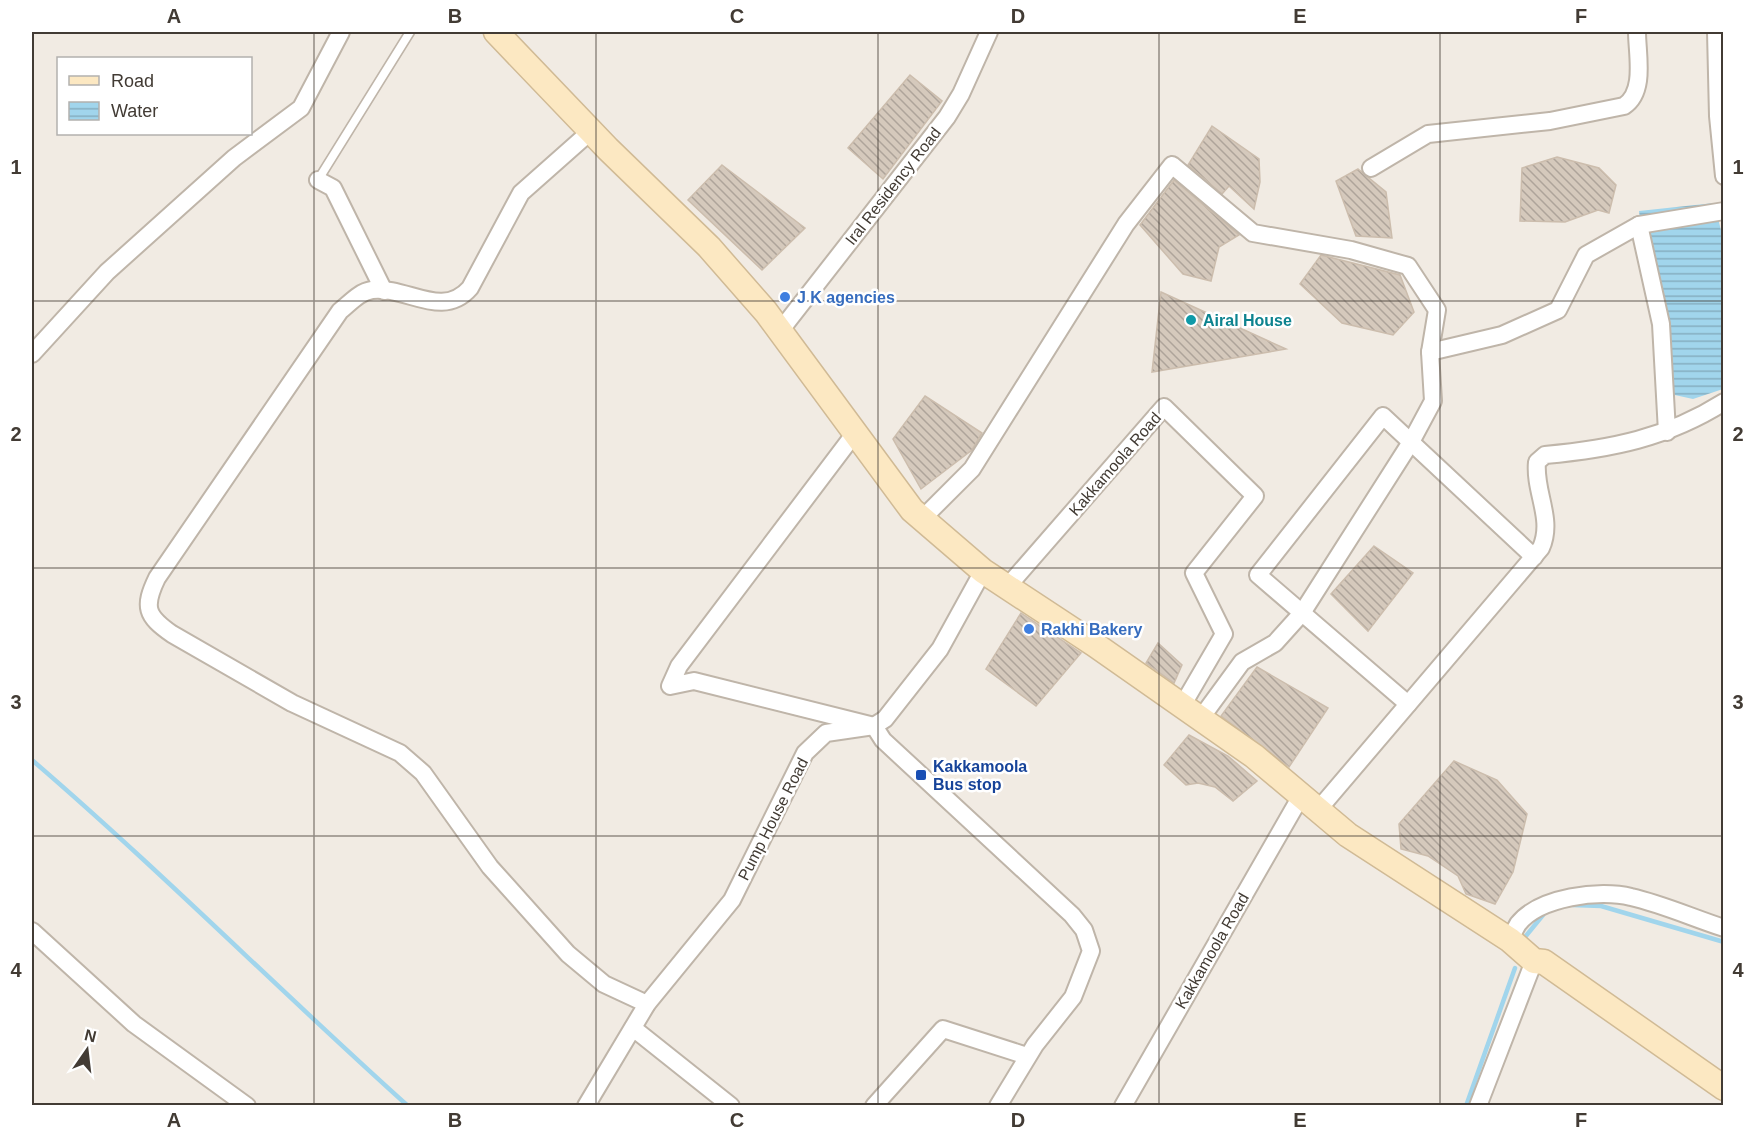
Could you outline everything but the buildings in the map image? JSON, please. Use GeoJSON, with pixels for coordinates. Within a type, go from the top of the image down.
{"type":"FeatureCollection","features":[{"type":"Feature","properties":{"kind":"main road"},"geometry":{"type":"LineString","coordinates":[[496,32],[709,247],[780,331],[912,510],[922,519],[983,571],[1254,756],[1348,835],[1510,940],[1534,961],[1544,962],[1724,1088]]}},
{"type":"Feature","properties":{"kind":"street"},"geometry":{"type":"LineString","coordinates":[[32,354],[107,272],[234,159],[301,108],[341,32]]}},
{"type":"Feature","properties":{"kind":"street","name":"Iral Residency Road"},"geometry":{"type":"LineString","coordinates":[[780,331],[947,117],[961,94],[989,32]]}},
{"type":"Feature","properties":{"kind":"street"},"geometry":{"type":"LineString","coordinates":[[1371,168],[1428,134],[1550,121],[1624,106],[1632,101],[1637,89],[1637,32]]}},
{"type":"Feature","properties":{"kind":"street"},"geometry":{"type":"LineString","coordinates":[[1716,32],[1718,116],[1724,176]]}},
{"type":"Feature","properties":{"kind":"street"},"geometry":{"type":"LineString","coordinates":[[591,130],[521,193],[463,297],[450,303],[436,303],[372,290],[360,295],[340,311],[157,578],[148,603],[150,613],[156,623],[172,634],[292,703],[400,753],[423,773],[490,867],[568,954],[604,984],[647,1004]]}},
{"type":"Feature","properties":{"kind":"street"},"geometry":{"type":"LineString","coordinates":[[922,519],[972,469],[1126,224],[1172,165],[1253,233],[1351,250],[1408,266],[1437,310],[1430,352],[1433,401],[1411,442],[1302,613],[1275,643],[1242,662],[1191,712]]}},
{"type":"Feature","properties":{"kind":"street"},"geometry":{"type":"LineString","coordinates":[[318,180],[333,188],[384,291]]}},
{"type":"Feature","properties":{"kind":"street"},"geometry":{"type":"LineString","coordinates":[[1430,352],[1502,335],[1558,310],[1586,255],[1639,225],[1724,212]]}},
{"type":"Feature","properties":{"kind":"street"},"geometry":{"type":"LineString","coordinates":[[1639,225],[1661,324],[1667,432],[1724,402]]}},
{"type":"Feature","properties":{"kind":"street","name":"Kakkamoola Road"},"geometry":{"type":"LineString","coordinates":[[1008,586],[1164,407],[1255,496],[1194,573],[1224,634],[1191,712]]}},
{"type":"Feature","properties":{"kind":"street"},"geometry":{"type":"LineString","coordinates":[[1408,704],[1258,575],[1383,416],[1534,557]]}},
{"type":"Feature","properties":{"kind":"street","name":"Kakkamoola Road"},"geometry":{"type":"LineString","coordinates":[[1123,1106],[1310,803],[1408,704],[1534,557],[1546,537],[1546,518],[1536,474],[1537,462],[1545,455],[1631,442],[1667,432]]}},
{"type":"Feature","properties":{"kind":"street"},"geometry":{"type":"LineString","coordinates":[[855,433],[679,666],[670,686],[694,681],[874,726],[883,740],[1072,915],[1084,930],[1091,951],[1073,997],[1027,1056],[998,1106]]}},
{"type":"Feature","properties":{"kind":"street"},"geometry":{"type":"LineString","coordinates":[[874,726],[885,719],[940,649],[983,571]]}},
{"type":"Feature","properties":{"kind":"street","name":"Pump House Road"},"geometry":{"type":"LineString","coordinates":[[586,1106],[647,1004],[732,900],[805,753],[816,740],[826,733],[874,726]]}},
{"type":"Feature","properties":{"kind":"street"},"geometry":{"type":"LineString","coordinates":[[1510,940],[1519,923],[1533,912],[1555,902],[1579,896],[1630,897],[1724,928]]}},
{"type":"Feature","properties":{"kind":"street"},"geometry":{"type":"LineString","coordinates":[[32,931],[134,1024],[247,1106]]}},
{"type":"Feature","properties":{"kind":"street"},"geometry":{"type":"LineString","coordinates":[[1478,1106],[1534,961]]}},
{"type":"Feature","properties":{"kind":"street"},"geometry":{"type":"LineString","coordinates":[[633,1028],[731,1106]]}},
{"type":"Feature","properties":{"kind":"street"},"geometry":{"type":"LineString","coordinates":[[874,1106],[944,1029],[1027,1056]]}},
{"type":"Feature","properties":{"kind":"lane"},"geometry":{"type":"LineString","coordinates":[[318,180],[410,32]]}},
{"type":"Feature","properties":{"kind":"water"},"geometry":{"type":"Polygon","coordinates":[[[1714,203],[1723,238],[1723,389],[1693,399],[1661,392],[1639,211],[1714,203]]]}},
{"type":"Feature","properties":{"kind":"waterway"},"geometry":{"type":"LineString","coordinates":[[32,760],[408,1106]]}},
{"type":"Feature","properties":{"kind":"waterway"},"geometry":{"type":"LineString","coordinates":[[1573,905],[1601,906],[1724,942]]}},
{"type":"Feature","properties":{"kind":"waterway"},"geometry":{"type":"LineString","coordinates":[[1525,937],[1543,915]]}},
{"type":"Feature","properties":{"kind":"waterway"},"geometry":{"type":"LineString","coordinates":[[1466,1106],[1515,968]]}},
{"type":"Feature","properties":{"kind":"place","name":"J K agencies"},"geometry":{"type":"Point","coordinates":[785,297]}},
{"type":"Feature","properties":{"kind":"place","name":"Airal House"},"geometry":{"type":"Point","coordinates":[1191,320]}},
{"type":"Feature","properties":{"kind":"place","name":"Rakhi Bakery"},"geometry":{"type":"Point","coordinates":[1029,629]}},
{"type":"Feature","properties":{"kind":"place","name":"Kakkamoola Bus stop"},"geometry":{"type":"Point","coordinates":[921,775]}}]}
